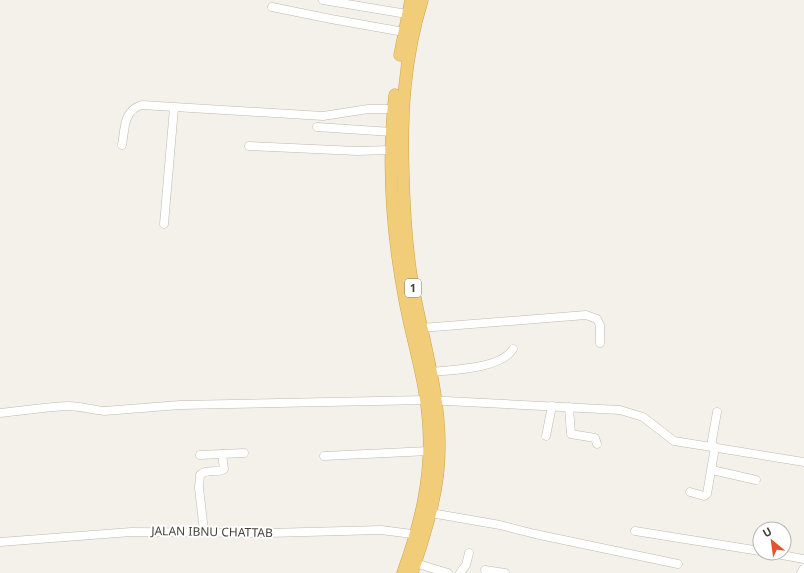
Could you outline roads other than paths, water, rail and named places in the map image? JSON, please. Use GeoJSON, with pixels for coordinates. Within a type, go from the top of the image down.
{"type":"FeatureCollection","features":[{"type":"Feature","properties":{"kind":"highway","name":"1"},"geometry":{"type":"LineString","coordinates":[[403,573],[431,513],[435,494],[439,449],[431,401],[405,300],[394,231],[391,194],[391,150],[394,109],[404,32],[411,0]]}},
{"type":"Feature","properties":{"kind":"highway","name":"1"},"geometry":{"type":"LineString","coordinates":[[414,568],[428,482],[431,401],[430,372],[405,239],[402,100],[408,52],[422,0]]}},
{"type":"Feature","properties":{"kind":"street"},"geometry":{"type":"LineString","coordinates":[[323,0],[407,14]]}},
{"type":"Feature","properties":{"kind":"street"},"geometry":{"type":"LineString","coordinates":[[272,7],[331,20],[404,32]]}},
{"type":"Feature","properties":{"kind":"street"},"geometry":{"type":"LineString","coordinates":[[122,145],[126,117],[133,108],[142,105],[323,116],[368,109],[394,109]]}},
{"type":"Feature","properties":{"kind":"street"},"geometry":{"type":"LineString","coordinates":[[164,224],[174,108]]}},
{"type":"Feature","properties":{"kind":"street"},"geometry":{"type":"LineString","coordinates":[[317,127],[392,132]]}},
{"type":"Feature","properties":{"kind":"street"},"geometry":{"type":"LineString","coordinates":[[249,146],[357,151],[391,150]]}},
{"type":"Feature","properties":{"kind":"street"},"geometry":{"type":"LineString","coordinates":[[421,328],[586,315],[597,319],[600,325],[600,343]]}},
{"type":"Feature","properties":{"kind":"street"},"geometry":{"type":"LineString","coordinates":[[430,372],[462,369],[488,364],[505,357],[512,349]]}},
{"type":"Feature","properties":{"kind":"street"},"geometry":{"type":"LineString","coordinates":[[0,413],[68,406],[104,411],[180,405],[431,401],[552,406],[628,411],[643,417],[674,441],[804,462]]}},
{"type":"Feature","properties":{"kind":"street"},"geometry":{"type":"LineString","coordinates":[[546,436],[552,406]]}},
{"type":"Feature","properties":{"kind":"street"},"geometry":{"type":"LineString","coordinates":[[570,408],[571,434],[593,437],[596,439],[597,444]]}},
{"type":"Feature","properties":{"kind":"street"},"geometry":{"type":"LineString","coordinates":[[690,492],[706,496],[712,470],[717,412]]}},
{"type":"Feature","properties":{"kind":"street"},"geometry":{"type":"LineString","coordinates":[[324,456],[429,451]]}},
{"type":"Feature","properties":{"kind":"street"},"geometry":{"type":"LineString","coordinates":[[200,455],[244,453]]}},
{"type":"Feature","properties":{"kind":"street"},"geometry":{"type":"LineString","coordinates":[[204,531],[199,488],[200,475],[206,471],[218,472],[224,469],[222,454]]}},
{"type":"Feature","properties":{"kind":"street"},"geometry":{"type":"LineString","coordinates":[[712,470],[756,480]]}},
{"type":"Feature","properties":{"kind":"street"},"geometry":{"type":"LineString","coordinates":[[431,513],[500,525],[535,534],[678,564]]}},
{"type":"Feature","properties":{"kind":"street","name":"JALAN IBNU CHATTAB"},"geometry":{"type":"LineString","coordinates":[[0,542],[131,532],[204,531],[269,533],[381,530],[420,535]]}},
{"type":"Feature","properties":{"kind":"street"},"geometry":{"type":"LineString","coordinates":[[635,531],[752,550]]}},
{"type":"Feature","properties":{"kind":"street"},"geometry":{"type":"LineString","coordinates":[[460,573],[466,565],[469,553]]}},
{"type":"Feature","properties":{"kind":"street"},"geometry":{"type":"LineString","coordinates":[[792,557],[804,559]]}},
{"type":"Feature","properties":{"kind":"street"},"geometry":{"type":"LineString","coordinates":[[414,568],[448,573]]}},
{"type":"Feature","properties":{"kind":"street"},"geometry":{"type":"LineString","coordinates":[[801,573],[804,568]]}},
{"type":"Feature","properties":{"kind":"street"},"geometry":{"type":"LineString","coordinates":[[485,570],[505,573]]}}]}
